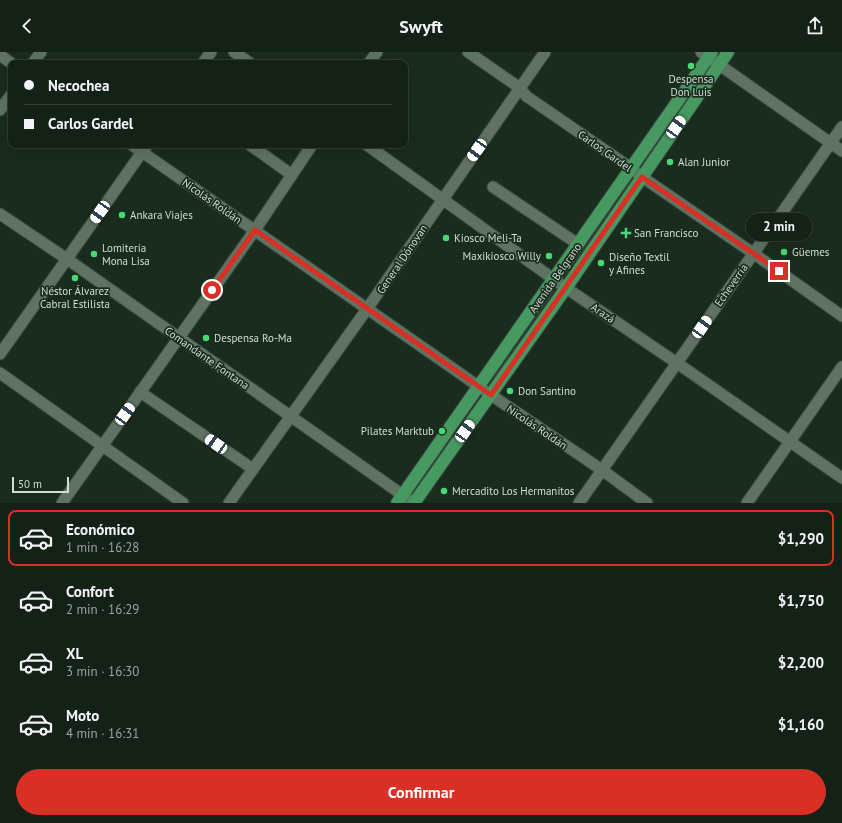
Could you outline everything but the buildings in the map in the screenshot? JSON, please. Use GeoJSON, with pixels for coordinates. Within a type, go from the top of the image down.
{"type":"FeatureCollection","features":[{"type":"Feature","properties":{"kind":"main road","name":"Avenida Belgrano"},"geometry":{"type":"LineString","coordinates":[[414,503],[566,288],[728,52]]}},
{"type":"Feature","properties":{"kind":"main road","name":"Avenida Belgrano"},"geometry":{"type":"LineString","coordinates":[[400,499],[631,168],[707,54]]}},
{"type":"Feature","properties":{"kind":"street"},"geometry":{"type":"LineString","coordinates":[[234,52],[246,60]]}},
{"type":"Feature","properties":{"kind":"street","name":"Carlos Gardel"},"geometry":{"type":"LineString","coordinates":[[468,52],[520,88],[526,96],[754,253],[842,316]]}},
{"type":"Feature","properties":{"kind":"street","name":"General Dónovan"},"geometry":{"type":"LineString","coordinates":[[229,503],[367,309],[545,52]]}},
{"type":"Feature","properties":{"kind":"street"},"geometry":{"type":"LineString","coordinates":[[707,54],[719,65],[842,151]]}},
{"type":"Feature","properties":{"kind":"street"},"geometry":{"type":"LineString","coordinates":[[0,110],[8,99]]}},
{"type":"Feature","properties":{"kind":"street","name":"Echeverría"},"geometry":{"type":"LineString","coordinates":[[579,503],[842,127]]}},
{"type":"Feature","properties":{"kind":"street"},"geometry":{"type":"LineString","coordinates":[[254,148],[292,175]]}},
{"type":"Feature","properties":{"kind":"street"},"geometry":{"type":"LineString","coordinates":[[62,503],[255,230],[310,148]]}},
{"type":"Feature","properties":{"kind":"street","name":"Arazá"},"geometry":{"type":"LineString","coordinates":[[371,148],[566,288],[842,478]]}},
{"type":"Feature","properties":{"kind":"street"},"geometry":{"type":"LineString","coordinates":[[0,354],[144,149]]}},
{"type":"Feature","properties":{"kind":"street","name":"Nicolás Roldán"},"geometry":{"type":"LineString","coordinates":[[144,149],[367,309],[602,470],[647,503]]}},
{"type":"Feature","properties":{"kind":"street"},"geometry":{"type":"LineString","coordinates":[[493,187],[578,244]]}},
{"type":"Feature","properties":{"kind":"street","name":"Comandante Fontana"},"geometry":{"type":"LineString","coordinates":[[0,214],[67,259],[291,416],[400,499],[414,503]]}},
{"type":"Feature","properties":{"kind":"street"},"geometry":{"type":"LineString","coordinates":[[747,503],[842,367]]}},
{"type":"Feature","properties":{"kind":"street"},"geometry":{"type":"LineString","coordinates":[[0,373],[183,503]]}},
{"type":"Feature","properties":{"kind":"street"},"geometry":{"type":"LineString","coordinates":[[140,392],[253,469]]}},
{"type":"Feature","properties":{"kind":"green space"},"geometry":{"type":"Polygon","coordinates":[[[707,65],[712,68],[644,165],[640,162],[707,65]]]}},
{"type":"Feature","properties":{"kind":"green space"},"geometry":{"type":"Polygon","coordinates":[[[632,175],[636,178],[569,274],[565,271],[632,175]]]}},
{"type":"Feature","properties":{"kind":"green space"},"geometry":{"type":"Polygon","coordinates":[[[550,288],[555,291],[492,383],[487,379],[550,288]]]}},
{"type":"Feature","properties":{"kind":"green space"},"geometry":{"type":"Polygon","coordinates":[[[478,396],[482,399],[415,496],[411,493],[478,396]]]}},
{"type":"Feature","properties":{"kind":"place","name":"Despensa Don Luis"},"geometry":{"type":"Point","coordinates":[691,66]}},
{"type":"Feature","properties":{"kind":"place","name":"Alan Junior"},"geometry":{"type":"Point","coordinates":[670,162]}},
{"type":"Feature","properties":{"kind":"place","name":"Ankara Viajes"},"geometry":{"type":"Point","coordinates":[122,215]}},
{"type":"Feature","properties":{"kind":"place","name":"San Francisco"},"geometry":{"type":"Point","coordinates":[626,233]}},
{"type":"Feature","properties":{"kind":"place","name":"Kiosco Meli-Ta"},"geometry":{"type":"Point","coordinates":[446,238]}},
{"type":"Feature","properties":{"kind":"place","name":"Güemes"},"geometry":{"type":"Point","coordinates":[784,252]}},
{"type":"Feature","properties":{"kind":"place","name":"Lomitería Mona Lisa"},"geometry":{"type":"Point","coordinates":[94,254]}},
{"type":"Feature","properties":{"kind":"place","name":"Maxikiosco Willy"},"geometry":{"type":"Point","coordinates":[549,256]}},
{"type":"Feature","properties":{"kind":"place","name":"Diseño Textil y Afines"},"geometry":{"type":"Point","coordinates":[601,263]}},
{"type":"Feature","properties":{"kind":"place","name":"Néstor Álvarez Cabral Estilista"},"geometry":{"type":"Point","coordinates":[75,278]}},
{"type":"Feature","properties":{"kind":"place","name":"Despensa Ro-Ma"},"geometry":{"type":"Point","coordinates":[206,338]}},
{"type":"Feature","properties":{"kind":"place","name":"Don Santino"},"geometry":{"type":"Point","coordinates":[510,391]}},
{"type":"Feature","properties":{"kind":"place","name":"Pilates Marktub"},"geometry":{"type":"Point","coordinates":[442,431]}},
{"type":"Feature","properties":{"kind":"place","name":"Mercadito Los Hermanitos"},"geometry":{"type":"Point","coordinates":[444,491]}},
{"type":"Feature","properties":{"kind":"route"},"geometry":{"type":"LineString","coordinates":[[212,290],[255,230],[491,395],[642,177],[779,271]]}}]}
